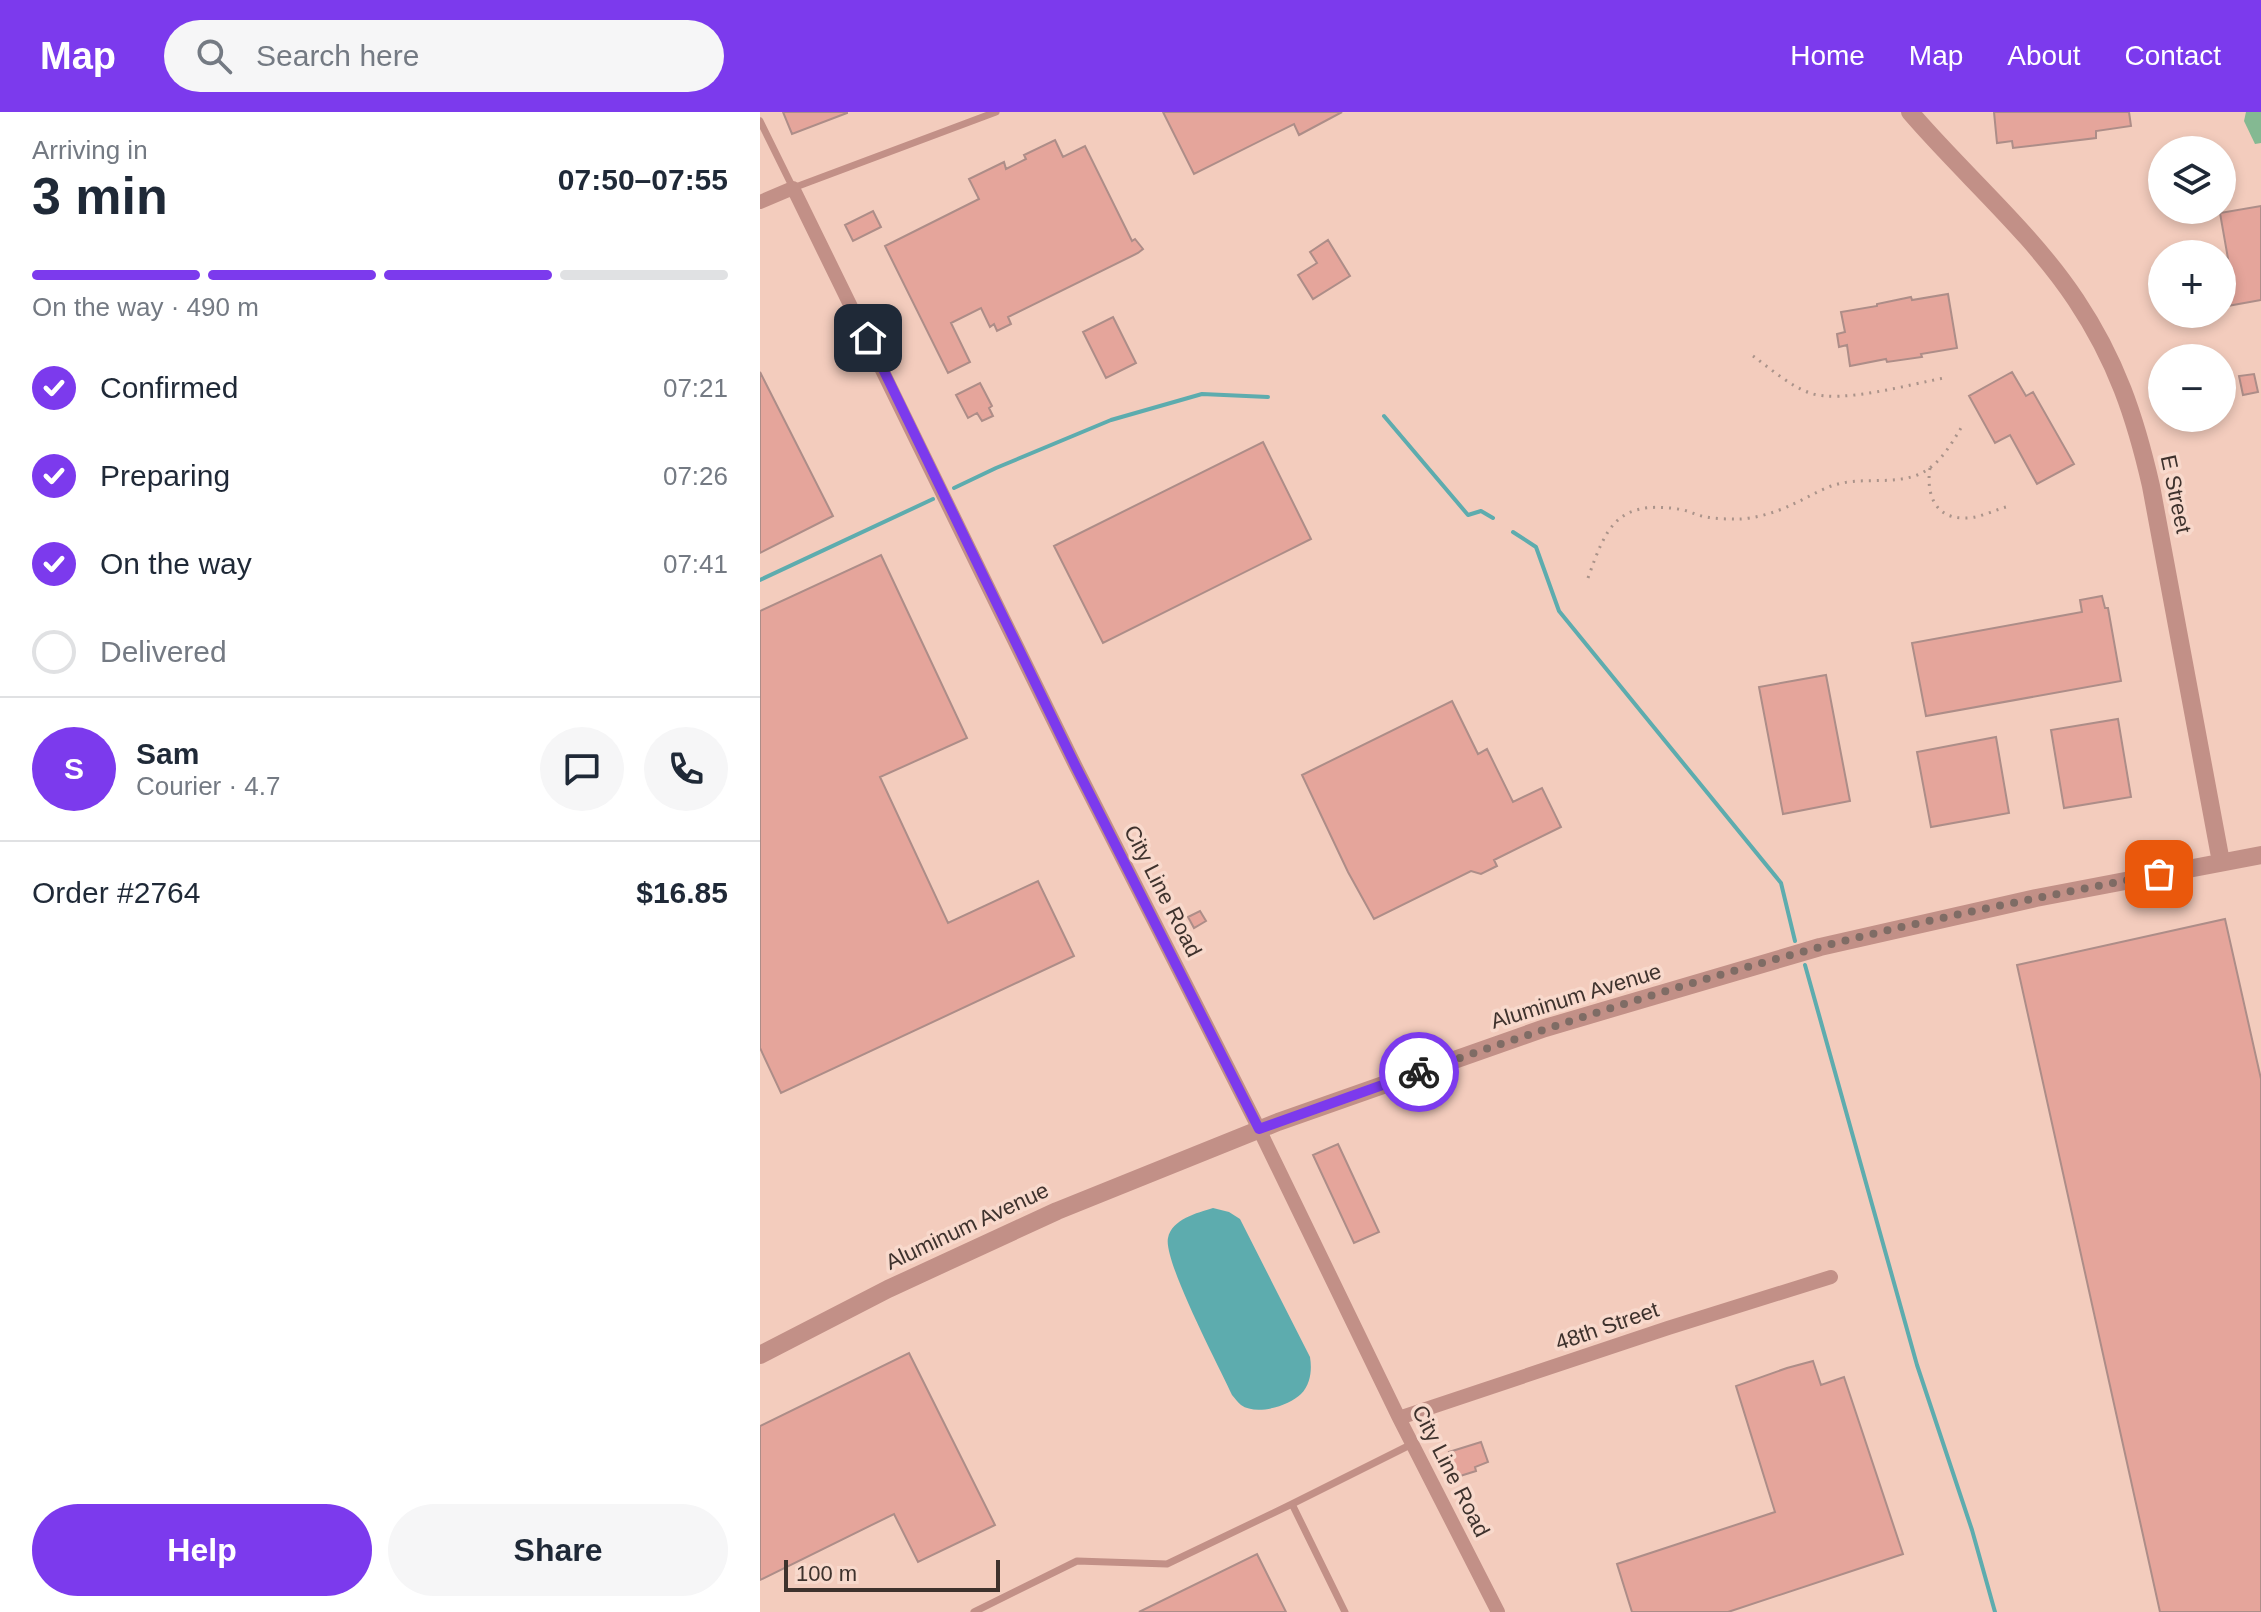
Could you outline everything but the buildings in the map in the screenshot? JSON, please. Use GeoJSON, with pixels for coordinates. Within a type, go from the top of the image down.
{"type":"FeatureCollection","features":[{"type":"Feature","properties":{"kind":"street","name":"E Street"},"geometry":{"type":"LineString","coordinates":[[1910,112],[2060,277],[2093,326],[2119,378],[2137,426],[2151,486],[2221,862]]}},
{"type":"Feature","properties":{"kind":"street"},"geometry":{"type":"LineString","coordinates":[[760,202],[793,188]]}},
{"type":"Feature","properties":{"kind":"street","name":"City Line Road"},"geometry":{"type":"LineString","coordinates":[[793,188],[1076,767],[1498,1612]]}},
{"type":"Feature","properties":{"kind":"street","name":"Aluminum Avenue"},"geometry":{"type":"LineString","coordinates":[[760,1355],[892,1287],[1057,1211],[1259,1129],[1545,1028],[1820,947],[2036,898],[2261,855]]}},
{"type":"Feature","properties":{"kind":"street","name":"48th Street"},"geometry":{"type":"LineString","coordinates":[[1399,1418],[1831,1277]]}},
{"type":"Feature","properties":{"kind":"lane"},"geometry":{"type":"LineString","coordinates":[[760,121],[793,188],[996,112]]}},
{"type":"Feature","properties":{"kind":"lane"},"geometry":{"type":"LineString","coordinates":[[974,1612],[1077,1561],[1167,1564],[1412,1444]]}},
{"type":"Feature","properties":{"kind":"lane"},"geometry":{"type":"LineString","coordinates":[[1292,1504],[1345,1612]]}},
{"type":"Feature","properties":{"kind":"path"},"geometry":{"type":"LineString","coordinates":[[1753,356],[1808,393],[1828,397],[1944,378]]}},
{"type":"Feature","properties":{"kind":"path"},"geometry":{"type":"LineString","coordinates":[[1588,578],[1611,525],[1633,511],[1655,507],[1680,509],[1706,517],[1741,519],[1791,505],[1845,482],[1883,482],[1910,477],[1930,468],[1961,428]]}},
{"type":"Feature","properties":{"kind":"path"},"geometry":{"type":"LineString","coordinates":[[1930,468],[1930,496],[1939,510],[1959,519],[2006,507]]}},
{"type":"Feature","properties":{"kind":"shaded area"},"geometry":{"type":"Polygon","coordinates":[[[760,112],[2261,112],[2261,1612],[760,1612],[760,112]]]}},
{"type":"Feature","properties":{"kind":"green space"},"geometry":{"type":"Polygon","coordinates":[[[2246,112],[2261,112],[2261,143],[2255,144],[2244,121],[2246,112]]]}},
{"type":"Feature","properties":{"kind":"water"},"geometry":{"type":"Polygon","coordinates":[[[1213,1208],[1240,1219],[1310,1357],[1307,1386],[1296,1398],[1281,1406],[1255,1410],[1240,1404],[1232,1395],[1174,1268],[1169,1250],[1170,1231],[1186,1218],[1213,1208]]]}},
{"type":"Feature","properties":{"kind":"waterway"},"geometry":{"type":"LineString","coordinates":[[954,488],[1111,420],[1202,394],[1268,397]]}},
{"type":"Feature","properties":{"kind":"waterway"},"geometry":{"type":"LineString","coordinates":[[1384,416],[1468,515],[1481,511],[1493,518]]}},
{"type":"Feature","properties":{"kind":"waterway"},"geometry":{"type":"LineString","coordinates":[[760,580],[933,499]]}},
{"type":"Feature","properties":{"kind":"waterway"},"geometry":{"type":"LineString","coordinates":[[1513,532],[1536,547],[1559,611],[1781,883],[1795,941]]}},
{"type":"Feature","properties":{"kind":"waterway"},"geometry":{"type":"LineString","coordinates":[[1805,965],[1917,1365],[1972,1530],[1995,1612]]}},
{"type":"Feature","properties":{"kind":"way so far"},"geometry":{"type":"LineString","coordinates":[[1419,1072],[1545,1028],[1820,947],[2036,898],[2159,874]]}},
{"type":"Feature","properties":{"kind":"route"},"geometry":{"type":"LineString","coordinates":[[868,338],[1076,767],[1259,1129],[1419,1072]]}}]}
